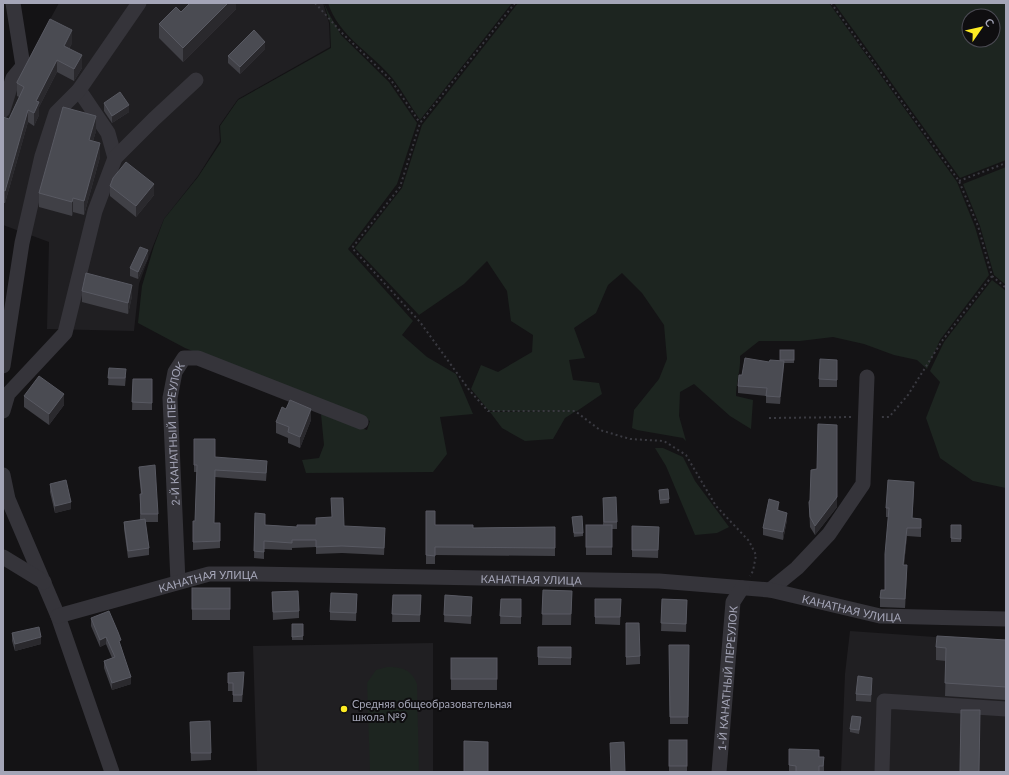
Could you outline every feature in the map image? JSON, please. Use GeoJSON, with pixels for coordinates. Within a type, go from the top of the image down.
{"type":"FeatureCollection","features":[{"type":"Feature","properties":{"kind":"street"},"geometry":{"type":"LineString","coordinates":[[3,110],[13,78],[23,66],[13,3]]}},
{"type":"Feature","properties":{"kind":"street"},"geometry":{"type":"LineString","coordinates":[[3,366],[22,243],[42,156],[56,113],[79,90],[139,3]]}},
{"type":"Feature","properties":{"kind":"street"},"geometry":{"type":"LineString","coordinates":[[6,392],[65,333],[95,211],[115,158],[196,80]]}},
{"type":"Feature","properties":{"kind":"street"},"geometry":{"type":"LineString","coordinates":[[79,90],[108,134],[115,158]]}},
{"type":"Feature","properties":{"kind":"street","name":"2-Й КАНАТНЫЙ ПЕРЕУЛОК"},"geometry":{"type":"LineString","coordinates":[[178,582],[170,398],[175,372],[184,358],[198,358],[361,422]]}},
{"type":"Feature","properties":{"kind":"street"},"geometry":{"type":"LineString","coordinates":[[3,369],[6,392],[3,411]]}},
{"type":"Feature","properties":{"kind":"street"},"geometry":{"type":"LineString","coordinates":[[770,590],[796,568],[829,534],[863,484],[867,377]]}},
{"type":"Feature","properties":{"kind":"street"},"geometry":{"type":"LineString","coordinates":[[3,475],[8,499],[58,616],[112,772]]}},
{"type":"Feature","properties":{"kind":"street"},"geometry":{"type":"LineString","coordinates":[[3,557],[44,582]]}},
{"type":"Feature","properties":{"kind":"street","name":"КАНАТНАЯ УЛИЦА"},"geometry":{"type":"LineString","coordinates":[[58,616],[209,574],[252,574],[659,580],[770,590],[880,616],[1006,619]]}},
{"type":"Feature","properties":{"kind":"street","name":"1-Й КАНАТНЫЙ ПЕРЕУЛОК"},"geometry":{"type":"LineString","coordinates":[[719,772],[733,602],[742,588]]}},
{"type":"Feature","properties":{"kind":"street"},"geometry":{"type":"LineString","coordinates":[[882,772],[884,701],[1006,709]]}},
{"type":"Feature","properties":{"kind":"path"},"geometry":{"type":"LineString","coordinates":[[314,3],[343,34],[391,80],[420,123]]}},
{"type":"Feature","properties":{"kind":"path"},"geometry":{"type":"LineString","coordinates":[[515,3],[420,123],[400,187],[352,248],[420,322],[470,391],[488,411],[575,411],[600,430],[630,439],[664,441],[686,455],[716,506],[749,541],[756,555],[753,571],[742,588]]}},
{"type":"Feature","properties":{"kind":"path"},"geometry":{"type":"LineString","coordinates":[[831,3],[959,181],[978,226],[992,276],[1006,288]]}},
{"type":"Feature","properties":{"kind":"path"},"geometry":{"type":"LineString","coordinates":[[959,181],[1006,163]]}},
{"type":"Feature","properties":{"kind":"path"},"geometry":{"type":"LineString","coordinates":[[769,418],[889,417],[908,395],[942,341],[992,276]]}},
{"type":"Feature","properties":{"kind":"shaded area"},"geometry":{"type":"Polygon","coordinates":[[[59,3],[323,3],[329,23],[330,47],[238,99],[219,126],[220,141],[198,176],[164,219],[139,284],[134,331],[47,329],[49,242],[3,225],[3,125],[19,76],[59,3]]]}},
{"type":"Feature","properties":{"kind":"shaded area"},"geometry":{"type":"Polygon","coordinates":[[[324,3],[341,35],[389,82],[417,123],[397,184],[348,249],[413,321],[402,335],[427,357],[456,374],[473,414],[440,417],[447,454],[433,472],[306,473],[302,460],[319,458],[324,445],[321,414],[367,430],[370,421],[185,348],[138,323],[142,286],[164,219],[198,177],[221,142],[220,126],[238,100],[331,48],[330,23],[324,3]]]}},
{"type":"Feature","properties":{"kind":"shaded area"},"geometry":{"type":"Polygon","coordinates":[[[328,3],[512,3],[420,120],[393,79],[340,26],[328,3]]]}},
{"type":"Feature","properties":{"kind":"shaded area"},"geometry":{"type":"Polygon","coordinates":[[[518,3],[829,3],[957,182],[975,227],[989,275],[940,340],[927,369],[917,360],[894,355],[864,344],[833,337],[800,341],[759,341],[740,356],[736,391],[736,396],[753,400],[751,429],[730,416],[694,384],[680,392],[679,416],[686,441],[683,438],[637,430],[632,428],[634,410],[659,379],[667,359],[664,325],[642,293],[622,273],[608,285],[596,313],[574,328],[585,358],[569,360],[573,380],[599,383],[602,394],[577,411],[489,411],[471,389],[481,365],[498,372],[532,352],[533,335],[511,321],[507,291],[487,261],[464,284],[419,315],[355,248],[402,188],[422,125],[518,3]]]}},
{"type":"Feature","properties":{"kind":"shaded area"},"geometry":{"type":"Polygon","coordinates":[[[834,3],[1006,3],[1006,160],[960,178],[834,3]]]}},
{"type":"Feature","properties":{"kind":"shaded area"},"geometry":{"type":"Polygon","coordinates":[[[1006,167],[1006,285],[994,275],[980,226],[963,184],[1006,167]]]}},
{"type":"Feature","properties":{"kind":"shaded area"},"geometry":{"type":"Polygon","coordinates":[[[992,280],[1006,291],[1006,488],[973,481],[940,458],[926,418],[940,382],[930,371],[944,342],[992,280]]]}},
{"type":"Feature","properties":{"kind":"shaded area"},"geometry":{"type":"Polygon","coordinates":[[[576,411],[565,418],[553,439],[525,441],[502,428],[490,412],[576,411]]]}},
{"type":"Feature","properties":{"kind":"shaded area"},"geometry":{"type":"Polygon","coordinates":[[[655,448],[663,448],[683,457],[695,481],[729,527],[717,533],[695,535],[666,466],[655,448]]]}},
{"type":"Feature","properties":{"kind":"shaded area"},"geometry":{"type":"Polygon","coordinates":[[[850,631],[1006,642],[1006,772],[841,772],[845,674],[850,631]]]}},
{"type":"Feature","properties":{"kind":"shaded area","name":"Средняя общеобразовательная школа №9"},"geometry":{"type":"Polygon","coordinates":[[[433,643],[433,772],[257,772],[253,646],[433,643]]]}},
{"type":"Feature","properties":{"kind":"shaded area"},"geometry":{"type":"Polygon","coordinates":[[[387,667],[402,668],[412,675],[417,684],[419,772],[370,772],[367,683],[376,670],[387,667]]]}},
{"type":"Feature","properties":{"kind":"building"},"geometry":{"type":"Polygon","coordinates":[[[190,3],[228,3],[183,48],[159,24],[176,7],[181,12],[190,3]]]}},
{"type":"Feature","properties":{"kind":"building"},"geometry":{"type":"Polygon","coordinates":[[[50,19],[72,30],[64,46],[82,55],[74,69],[57,60],[36,101],[39,102],[34,113],[28,110],[5,191],[3,190],[3,117],[9,119],[24,87],[17,82],[50,19]]]}},
{"type":"Feature","properties":{"kind":"building"},"geometry":{"type":"Polygon","coordinates":[[[254,30],[265,42],[240,67],[228,56],[254,30]]]}},
{"type":"Feature","properties":{"kind":"building"},"geometry":{"type":"Polygon","coordinates":[[[120,92],[129,105],[112,116],[104,103],[120,92]]]}},
{"type":"Feature","properties":{"kind":"building"},"geometry":{"type":"Polygon","coordinates":[[[63,107],[96,116],[89,140],[100,143],[84,201],[73,198],[72,202],[39,193],[63,107]]]}},
{"type":"Feature","properties":{"kind":"building"},"geometry":{"type":"Polygon","coordinates":[[[126,162],[154,184],[136,206],[110,186],[113,178],[126,162]]]}},
{"type":"Feature","properties":{"kind":"building"},"geometry":{"type":"Polygon","coordinates":[[[140,247],[148,250],[138,272],[130,268],[140,247]]]}},
{"type":"Feature","properties":{"kind":"building"},"geometry":{"type":"Polygon","coordinates":[[[86,273],[132,285],[128,303],[82,291],[86,273]]]}},
{"type":"Feature","properties":{"kind":"building"},"geometry":{"type":"Polygon","coordinates":[[[780,350],[794,350],[794,360],[780,360],[780,350]]]}},
{"type":"Feature","properties":{"kind":"building"},"geometry":{"type":"Polygon","coordinates":[[[745,358],[769,362],[770,360],[784,361],[780,397],[766,396],[767,388],[738,386],[739,375],[742,375],[745,358]]]}},
{"type":"Feature","properties":{"kind":"building"},"geometry":{"type":"Polygon","coordinates":[[[820,359],[837,360],[837,380],[819,379],[820,359]]]}},
{"type":"Feature","properties":{"kind":"building"},"geometry":{"type":"Polygon","coordinates":[[[109,368],[126,369],[125,378],[108,378],[109,368]]]}},
{"type":"Feature","properties":{"kind":"building"},"geometry":{"type":"Polygon","coordinates":[[[39,376],[64,394],[49,414],[24,396],[39,376]]]}},
{"type":"Feature","properties":{"kind":"building"},"geometry":{"type":"Polygon","coordinates":[[[133,379],[152,379],[152,403],[132,402],[133,379]]]}},
{"type":"Feature","properties":{"kind":"building"},"geometry":{"type":"Polygon","coordinates":[[[290,400],[311,409],[300,437],[288,432],[289,427],[276,422],[282,407],[286,409],[290,400]]]}},
{"type":"Feature","properties":{"kind":"building"},"geometry":{"type":"Polygon","coordinates":[[[818,424],[837,425],[837,497],[815,526],[810,517],[809,502],[811,470],[817,469],[818,424]]]}},
{"type":"Feature","properties":{"kind":"building"},"geometry":{"type":"Polygon","coordinates":[[[194,439],[215,439],[215,457],[267,461],[266,473],[215,470],[214,523],[220,523],[220,541],[193,542],[197,465],[194,465],[194,439]]]}},
{"type":"Feature","properties":{"kind":"building"},"geometry":{"type":"Polygon","coordinates":[[[155,465],[158,514],[141,514],[140,494],[142,494],[139,467],[155,465]]]}},
{"type":"Feature","properties":{"kind":"building"},"geometry":{"type":"Polygon","coordinates":[[[66,480],[71,502],[55,506],[50,484],[66,480]]]}},
{"type":"Feature","properties":{"kind":"building"},"geometry":{"type":"Polygon","coordinates":[[[888,480],[914,482],[912,518],[921,519],[921,528],[907,528],[903,565],[907,565],[905,599],[880,598],[881,590],[885,590],[885,554],[889,508],[886,508],[888,480]]]}},
{"type":"Feature","properties":{"kind":"building"},"geometry":{"type":"Polygon","coordinates":[[[668,489],[669,499],[660,500],[659,490],[668,489]]]}},
{"type":"Feature","properties":{"kind":"building"},"geometry":{"type":"Polygon","coordinates":[[[616,497],[617,522],[604,522],[603,498],[616,497]]]}},
{"type":"Feature","properties":{"kind":"building"},"geometry":{"type":"Polygon","coordinates":[[[331,498],[343,498],[344,526],[385,528],[384,548],[342,546],[316,547],[316,540],[292,540],[292,543],[264,541],[264,552],[254,551],[255,513],[265,514],[265,525],[297,527],[297,525],[316,525],[316,518],[332,517],[331,498]]]}},
{"type":"Feature","properties":{"kind":"building"},"geometry":{"type":"Polygon","coordinates":[[[769,499],[779,502],[777,510],[787,513],[783,532],[763,528],[769,499]]]}},
{"type":"Feature","properties":{"kind":"building"},"geometry":{"type":"Polygon","coordinates":[[[426,511],[435,511],[435,525],[473,525],[473,528],[555,527],[555,548],[435,547],[435,556],[426,555],[426,511]]]}},
{"type":"Feature","properties":{"kind":"building"},"geometry":{"type":"Polygon","coordinates":[[[582,516],[583,533],[574,533],[572,517],[582,516]]]}},
{"type":"Feature","properties":{"kind":"building"},"geometry":{"type":"Polygon","coordinates":[[[145,519],[149,548],[128,551],[124,522],[145,519]]]}},
{"type":"Feature","properties":{"kind":"building"},"geometry":{"type":"Polygon","coordinates":[[[586,525],[612,525],[612,547],[586,547],[586,525]]]}},
{"type":"Feature","properties":{"kind":"building"},"geometry":{"type":"Polygon","coordinates":[[[951,525],[961,525],[961,539],[951,538],[951,525]]]}},
{"type":"Feature","properties":{"kind":"building"},"geometry":{"type":"Polygon","coordinates":[[[632,526],[659,527],[658,550],[632,550],[632,526]]]}},
{"type":"Feature","properties":{"kind":"building"},"geometry":{"type":"Polygon","coordinates":[[[192,588],[230,588],[230,609],[192,609],[192,588]]]}},
{"type":"Feature","properties":{"kind":"building"},"geometry":{"type":"Polygon","coordinates":[[[543,590],[572,591],[571,614],[542,614],[543,590]]]}},
{"type":"Feature","properties":{"kind":"building"},"geometry":{"type":"Polygon","coordinates":[[[298,591],[299,611],[273,612],[272,592],[298,591]]]}},
{"type":"Feature","properties":{"kind":"building"},"geometry":{"type":"Polygon","coordinates":[[[331,593],[357,594],[356,613],[330,612],[331,593]]]}},
{"type":"Feature","properties":{"kind":"building"},"geometry":{"type":"Polygon","coordinates":[[[393,595],[421,595],[420,615],[392,614],[393,595]]]}},
{"type":"Feature","properties":{"kind":"building"},"geometry":{"type":"Polygon","coordinates":[[[445,595],[472,597],[471,616],[444,615],[445,595]]]}},
{"type":"Feature","properties":{"kind":"building"},"geometry":{"type":"Polygon","coordinates":[[[501,599],[521,599],[521,617],[500,616],[501,599]]]}},
{"type":"Feature","properties":{"kind":"building"},"geometry":{"type":"Polygon","coordinates":[[[595,599],[621,599],[620,617],[595,617],[595,599]]]}},
{"type":"Feature","properties":{"kind":"building"},"geometry":{"type":"Polygon","coordinates":[[[662,599],[687,600],[686,624],[661,623],[662,599]]]}},
{"type":"Feature","properties":{"kind":"building"},"geometry":{"type":"Polygon","coordinates":[[[109,611],[121,640],[119,641],[131,677],[112,683],[104,661],[115,657],[106,637],[100,640],[91,618],[109,611]]]}},
{"type":"Feature","properties":{"kind":"building"},"geometry":{"type":"Polygon","coordinates":[[[626,623],[639,623],[640,656],[626,657],[626,623]]]}},
{"type":"Feature","properties":{"kind":"building"},"geometry":{"type":"Polygon","coordinates":[[[292,624],[303,624],[303,636],[292,637],[292,624]]]}},
{"type":"Feature","properties":{"kind":"building"},"geometry":{"type":"Polygon","coordinates":[[[39,627],[41,637],[15,644],[12,633],[39,627]]]}},
{"type":"Feature","properties":{"kind":"building"},"geometry":{"type":"Polygon","coordinates":[[[937,636],[1006,640],[1006,687],[945,683],[946,648],[936,647],[937,636]]]}},
{"type":"Feature","properties":{"kind":"building"},"geometry":{"type":"Polygon","coordinates":[[[669,645],[689,645],[688,717],[670,717],[669,645]]]}},
{"type":"Feature","properties":{"kind":"building"},"geometry":{"type":"Polygon","coordinates":[[[538,647],[571,647],[571,658],[538,657],[538,647]]]}},
{"type":"Feature","properties":{"kind":"building"},"geometry":{"type":"Polygon","coordinates":[[[451,658],[497,658],[497,679],[451,679],[451,658]]]}},
{"type":"Feature","properties":{"kind":"building"},"geometry":{"type":"Polygon","coordinates":[[[244,672],[242,695],[233,695],[233,683],[228,683],[228,673],[244,672]]]}},
{"type":"Feature","properties":{"kind":"building"},"geometry":{"type":"Polygon","coordinates":[[[858,676],[872,678],[871,695],[856,694],[858,676]]]}},
{"type":"Feature","properties":{"kind":"building"},"geometry":{"type":"Polygon","coordinates":[[[961,710],[980,710],[979,772],[960,772],[961,710]]]}},
{"type":"Feature","properties":{"kind":"building"},"geometry":{"type":"Polygon","coordinates":[[[852,716],[861,717],[859,730],[850,729],[852,716]]]}},
{"type":"Feature","properties":{"kind":"building"},"geometry":{"type":"Polygon","coordinates":[[[210,721],[211,753],[191,753],[190,722],[210,721]]]}},
{"type":"Feature","properties":{"kind":"building"},"geometry":{"type":"Polygon","coordinates":[[[669,740],[687,740],[687,766],[669,766],[669,740]]]}},
{"type":"Feature","properties":{"kind":"building"},"geometry":{"type":"Polygon","coordinates":[[[464,741],[488,742],[488,772],[464,772],[464,741]]]}},
{"type":"Feature","properties":{"kind":"building"},"geometry":{"type":"Polygon","coordinates":[[[624,742],[625,772],[611,772],[610,743],[624,742]]]}},
{"type":"Feature","properties":{"kind":"building"},"geometry":{"type":"Polygon","coordinates":[[[789,749],[819,750],[819,757],[824,757],[823,766],[819,766],[819,772],[796,772],[796,766],[789,765],[789,749]]]}},
{"type":"Feature","properties":{"kind":"place","name":"Средняя общеобразовательная школа №9"},"geometry":{"type":"Point","coordinates":[344,709]}}]}
